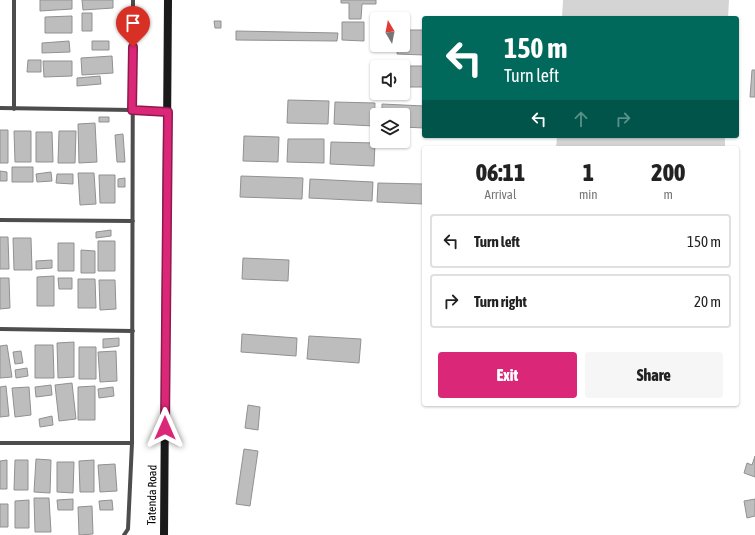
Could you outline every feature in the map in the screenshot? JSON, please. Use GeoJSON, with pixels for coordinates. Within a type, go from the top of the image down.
{"type":"FeatureCollection","features":[{"type":"Feature","properties":{"kind":"street"},"geometry":{"type":"LineString","coordinates":[[14,0],[14,109]]}},
{"type":"Feature","properties":{"kind":"street"},"geometry":{"type":"LineString","coordinates":[[124,535],[128,529],[132,443],[133,0]]}},
{"type":"Feature","properties":{"kind":"street","name":"Tatenda Road"},"geometry":{"type":"LineString","coordinates":[[164,535],[168,0]]}},
{"type":"Feature","properties":{"kind":"street"},"geometry":{"type":"LineString","coordinates":[[0,108],[168,112]]}},
{"type":"Feature","properties":{"kind":"street"},"geometry":{"type":"LineString","coordinates":[[0,220],[133,222]]}},
{"type":"Feature","properties":{"kind":"street"},"geometry":{"type":"LineString","coordinates":[[0,328],[133,330]]}},
{"type":"Feature","properties":{"kind":"street"},"geometry":{"type":"LineString","coordinates":[[0,443],[132,443]]}},
{"type":"Feature","properties":{"kind":"shaded area"},"geometry":{"type":"Polygon","coordinates":[[[563,0],[729,0],[728,16],[562,16],[563,0]]]}},
{"type":"Feature","properties":{"kind":"shaded area"},"geometry":{"type":"Polygon","coordinates":[[[557,138],[725,138],[725,146],[556,146],[557,138]]]}},
{"type":"Feature","properties":{"kind":"building"},"geometry":{"type":"Polygon","coordinates":[[[40,0],[72,0],[72,9],[40,11],[40,0]]]}},
{"type":"Feature","properties":{"kind":"building"},"geometry":{"type":"Polygon","coordinates":[[[82,0],[113,0],[113,8],[83,10],[82,0]]]}},
{"type":"Feature","properties":{"kind":"building"},"geometry":{"type":"Polygon","coordinates":[[[341,0],[376,0],[376,4],[362,4],[361,19],[349,19],[349,3],[341,3],[341,0]]]}},
{"type":"Feature","properties":{"kind":"building"},"geometry":{"type":"Polygon","coordinates":[[[82,13],[92,13],[92,31],[82,31],[82,13]]]}},
{"type":"Feature","properties":{"kind":"building"},"geometry":{"type":"Polygon","coordinates":[[[72,16],[72,33],[45,33],[45,17],[72,16]]]}},
{"type":"Feature","properties":{"kind":"building"},"geometry":{"type":"Polygon","coordinates":[[[214,21],[221,21],[221,28],[215,28],[214,21]]]}},
{"type":"Feature","properties":{"kind":"building"},"geometry":{"type":"Polygon","coordinates":[[[342,22],[364,22],[364,41],[342,40],[342,22]]]}},
{"type":"Feature","properties":{"kind":"building"},"geometry":{"type":"Polygon","coordinates":[[[410,30],[422,30],[422,55],[397,54],[397,52],[410,52],[410,30]]]}},
{"type":"Feature","properties":{"kind":"building"},"geometry":{"type":"Polygon","coordinates":[[[236,31],[338,33],[337,41],[236,40],[236,31]]]}},
{"type":"Feature","properties":{"kind":"building"},"geometry":{"type":"Polygon","coordinates":[[[69,41],[70,52],[42,53],[42,43],[69,41]]]}},
{"type":"Feature","properties":{"kind":"building"},"geometry":{"type":"Polygon","coordinates":[[[92,41],[109,41],[109,50],[92,50],[92,41]]]}},
{"type":"Feature","properties":{"kind":"building"},"geometry":{"type":"Polygon","coordinates":[[[112,56],[113,73],[82,75],[81,58],[112,56]]]}},
{"type":"Feature","properties":{"kind":"building"},"geometry":{"type":"Polygon","coordinates":[[[28,60],[41,60],[41,72],[27,72],[28,60]]]}},
{"type":"Feature","properties":{"kind":"building"},"geometry":{"type":"Polygon","coordinates":[[[43,61],[72,61],[72,76],[44,77],[43,61]]]}},
{"type":"Feature","properties":{"kind":"building"},"geometry":{"type":"Polygon","coordinates":[[[410,66],[422,66],[422,87],[410,87],[410,66]]]}},
{"type":"Feature","properties":{"kind":"building"},"geometry":{"type":"Polygon","coordinates":[[[752,70],[755,70],[755,97],[750,97],[752,70]]]}},
{"type":"Feature","properties":{"kind":"building"},"geometry":{"type":"Polygon","coordinates":[[[100,76],[101,84],[77,86],[77,78],[100,76]]]}},
{"type":"Feature","properties":{"kind":"building"},"geometry":{"type":"Polygon","coordinates":[[[288,100],[329,101],[328,124],[287,123],[288,100]]]}},
{"type":"Feature","properties":{"kind":"building"},"geometry":{"type":"Polygon","coordinates":[[[335,102],[375,103],[375,108],[370,108],[370,126],[334,124],[335,102]]]}},
{"type":"Feature","properties":{"kind":"building"},"geometry":{"type":"Polygon","coordinates":[[[382,104],[422,106],[422,128],[410,127],[410,108],[382,108],[382,104]]]}},
{"type":"Feature","properties":{"kind":"building"},"geometry":{"type":"Polygon","coordinates":[[[99,117],[109,117],[109,122],[99,122],[99,117]]]}},
{"type":"Feature","properties":{"kind":"building"},"geometry":{"type":"Polygon","coordinates":[[[95,123],[97,162],[79,163],[78,124],[95,123]]]}},
{"type":"Feature","properties":{"kind":"building"},"geometry":{"type":"Polygon","coordinates":[[[0,130],[8,130],[8,163],[0,163],[0,130]]]}},
{"type":"Feature","properties":{"kind":"building"},"geometry":{"type":"Polygon","coordinates":[[[14,131],[31,131],[31,162],[15,162],[14,131]]]}},
{"type":"Feature","properties":{"kind":"building"},"geometry":{"type":"Polygon","coordinates":[[[59,131],[76,131],[75,163],[58,163],[59,131]]]}},
{"type":"Feature","properties":{"kind":"building"},"geometry":{"type":"Polygon","coordinates":[[[36,132],[52,132],[53,162],[36,162],[36,132]]]}},
{"type":"Feature","properties":{"kind":"building"},"geometry":{"type":"Polygon","coordinates":[[[123,134],[125,162],[117,162],[115,135],[123,134]]]}},
{"type":"Feature","properties":{"kind":"building"},"geometry":{"type":"Polygon","coordinates":[[[244,136],[279,137],[278,162],[243,161],[244,136]]]}},
{"type":"Feature","properties":{"kind":"building"},"geometry":{"type":"Polygon","coordinates":[[[288,139],[324,139],[324,163],[287,162],[288,139]]]}},
{"type":"Feature","properties":{"kind":"building"},"geometry":{"type":"Polygon","coordinates":[[[331,142],[370,143],[370,148],[375,148],[374,166],[330,164],[331,142]]]}},
{"type":"Feature","properties":{"kind":"building"},"geometry":{"type":"Polygon","coordinates":[[[12,167],[33,167],[33,182],[12,182],[12,167]]]}},
{"type":"Feature","properties":{"kind":"building"},"geometry":{"type":"Polygon","coordinates":[[[0,171],[7,172],[7,181],[0,181],[0,171]]]}},
{"type":"Feature","properties":{"kind":"building"},"geometry":{"type":"Polygon","coordinates":[[[51,172],[52,181],[37,182],[36,174],[51,172]]]}},
{"type":"Feature","properties":{"kind":"building"},"geometry":{"type":"Polygon","coordinates":[[[78,173],[94,173],[96,204],[80,205],[78,173]]]}},
{"type":"Feature","properties":{"kind":"building"},"geometry":{"type":"Polygon","coordinates":[[[57,174],[73,174],[73,184],[56,183],[57,174]]]}},
{"type":"Feature","properties":{"kind":"building"},"geometry":{"type":"Polygon","coordinates":[[[99,175],[115,175],[115,203],[100,203],[99,175]]]}},
{"type":"Feature","properties":{"kind":"building"},"geometry":{"type":"Polygon","coordinates":[[[241,176],[303,178],[302,199],[240,197],[241,176]]]}},
{"type":"Feature","properties":{"kind":"building"},"geometry":{"type":"Polygon","coordinates":[[[125,178],[125,187],[118,187],[118,179],[125,178]]]}},
{"type":"Feature","properties":{"kind":"building"},"geometry":{"type":"Polygon","coordinates":[[[310,179],[373,182],[372,201],[309,198],[310,179]]]}},
{"type":"Feature","properties":{"kind":"building"},"geometry":{"type":"Polygon","coordinates":[[[378,183],[422,184],[422,204],[377,202],[378,183]]]}},
{"type":"Feature","properties":{"kind":"building"},"geometry":{"type":"Polygon","coordinates":[[[111,230],[111,236],[96,238],[96,232],[111,230]]]}},
{"type":"Feature","properties":{"kind":"building"},"geometry":{"type":"Polygon","coordinates":[[[0,237],[8,237],[9,269],[0,269],[0,237]]]}},
{"type":"Feature","properties":{"kind":"building"},"geometry":{"type":"Polygon","coordinates":[[[13,238],[31,238],[32,270],[14,270],[13,238]]]}},
{"type":"Feature","properties":{"kind":"building"},"geometry":{"type":"Polygon","coordinates":[[[98,241],[115,241],[115,271],[98,271],[98,241]]]}},
{"type":"Feature","properties":{"kind":"building"},"geometry":{"type":"Polygon","coordinates":[[[58,243],[74,243],[74,271],[58,271],[58,243]]]}},
{"type":"Feature","properties":{"kind":"building"},"geometry":{"type":"Polygon","coordinates":[[[81,250],[95,251],[95,273],[81,273],[81,250]]]}},
{"type":"Feature","properties":{"kind":"building"},"geometry":{"type":"Polygon","coordinates":[[[243,258],[289,260],[288,281],[242,279],[243,258]]]}},
{"type":"Feature","properties":{"kind":"building"},"geometry":{"type":"Polygon","coordinates":[[[52,260],[52,268],[36,269],[36,261],[52,260]]]}},
{"type":"Feature","properties":{"kind":"building"},"geometry":{"type":"Polygon","coordinates":[[[54,276],[54,306],[37,306],[37,277],[54,276]]]}},
{"type":"Feature","properties":{"kind":"building"},"geometry":{"type":"Polygon","coordinates":[[[0,278],[9,278],[10,308],[0,309],[0,278]]]}},
{"type":"Feature","properties":{"kind":"building"},"geometry":{"type":"Polygon","coordinates":[[[58,278],[72,278],[72,289],[59,289],[58,278]]]}},
{"type":"Feature","properties":{"kind":"building"},"geometry":{"type":"Polygon","coordinates":[[[78,279],[95,279],[96,308],[78,308],[78,279]]]}},
{"type":"Feature","properties":{"kind":"building"},"geometry":{"type":"Polygon","coordinates":[[[99,280],[115,280],[116,309],[100,310],[99,280]]]}},
{"type":"Feature","properties":{"kind":"building"},"geometry":{"type":"Polygon","coordinates":[[[242,334],[297,338],[296,356],[241,352],[242,334]]]}},
{"type":"Feature","properties":{"kind":"building"},"geometry":{"type":"Polygon","coordinates":[[[309,336],[361,339],[359,363],[307,359],[309,336]]]}},
{"type":"Feature","properties":{"kind":"building"},"geometry":{"type":"Polygon","coordinates":[[[119,338],[119,346],[103,348],[103,339],[119,338]]]}},
{"type":"Feature","properties":{"kind":"building"},"geometry":{"type":"Polygon","coordinates":[[[74,342],[74,377],[58,378],[57,343],[74,342]]]}},
{"type":"Feature","properties":{"kind":"building"},"geometry":{"type":"Polygon","coordinates":[[[7,345],[12,377],[0,378],[0,346],[7,345]]]}},
{"type":"Feature","properties":{"kind":"building"},"geometry":{"type":"Polygon","coordinates":[[[35,345],[53,345],[54,378],[35,378],[35,345]]]}},
{"type":"Feature","properties":{"kind":"building"},"geometry":{"type":"Polygon","coordinates":[[[79,347],[96,347],[96,379],[79,379],[79,347]]]}},
{"type":"Feature","properties":{"kind":"building"},"geometry":{"type":"Polygon","coordinates":[[[21,351],[23,363],[15,364],[13,352],[21,351]]]}},
{"type":"Feature","properties":{"kind":"building"},"geometry":{"type":"Polygon","coordinates":[[[116,351],[117,381],[100,382],[98,352],[116,351]]]}},
{"type":"Feature","properties":{"kind":"building"},"geometry":{"type":"Polygon","coordinates":[[[27,368],[28,376],[16,378],[15,370],[27,368]]]}},
{"type":"Feature","properties":{"kind":"building"},"geometry":{"type":"Polygon","coordinates":[[[72,383],[76,419],[59,421],[55,385],[72,383]]]}},
{"type":"Feature","properties":{"kind":"building"},"geometry":{"type":"Polygon","coordinates":[[[51,385],[52,395],[36,397],[35,387],[51,385]]]}},
{"type":"Feature","properties":{"kind":"building"},"geometry":{"type":"Polygon","coordinates":[[[6,386],[9,416],[0,417],[0,387],[6,386]]]}},
{"type":"Feature","properties":{"kind":"building"},"geometry":{"type":"Polygon","coordinates":[[[95,386],[95,420],[78,420],[78,387],[95,386]]]}},
{"type":"Feature","properties":{"kind":"building"},"geometry":{"type":"Polygon","coordinates":[[[29,387],[31,415],[15,417],[12,388],[29,387]]]}},
{"type":"Feature","properties":{"kind":"building"},"geometry":{"type":"Polygon","coordinates":[[[113,387],[114,396],[99,398],[98,389],[113,387]]]}},
{"type":"Feature","properties":{"kind":"building"},"geometry":{"type":"Polygon","coordinates":[[[248,405],[260,407],[258,430],[245,428],[248,405]]]}},
{"type":"Feature","properties":{"kind":"building"},"geometry":{"type":"Polygon","coordinates":[[[52,416],[53,425],[40,427],[39,419],[52,416]]]}},
{"type":"Feature","properties":{"kind":"building"},"geometry":{"type":"Polygon","coordinates":[[[244,449],[258,451],[250,506],[236,504],[244,449]]]}},
{"type":"Feature","properties":{"kind":"building"},"geometry":{"type":"Polygon","coordinates":[[[755,456],[755,477],[744,473],[747,463],[752,465],[755,456]]]}},
{"type":"Feature","properties":{"kind":"building"},"geometry":{"type":"Polygon","coordinates":[[[36,459],[51,460],[50,493],[34,492],[36,459]]]}},
{"type":"Feature","properties":{"kind":"building"},"geometry":{"type":"Polygon","coordinates":[[[7,460],[7,489],[0,489],[0,461],[7,460]]]}},
{"type":"Feature","properties":{"kind":"building"},"geometry":{"type":"Polygon","coordinates":[[[15,460],[28,460],[28,490],[14,490],[15,460]]]}},
{"type":"Feature","properties":{"kind":"building"},"geometry":{"type":"Polygon","coordinates":[[[94,460],[94,492],[80,492],[79,461],[94,460]]]}},
{"type":"Feature","properties":{"kind":"building"},"geometry":{"type":"Polygon","coordinates":[[[57,462],[74,462],[73,493],[57,492],[57,462]]]}},
{"type":"Feature","properties":{"kind":"building"},"geometry":{"type":"Polygon","coordinates":[[[115,464],[117,491],[100,492],[98,465],[115,464]]]}},
{"type":"Feature","properties":{"kind":"building"},"geometry":{"type":"Polygon","coordinates":[[[34,498],[49,498],[51,532],[35,532],[34,498]]]}},
{"type":"Feature","properties":{"kind":"building"},"geometry":{"type":"Polygon","coordinates":[[[73,499],[73,510],[58,510],[57,500],[73,499]]]}},
{"type":"Feature","properties":{"kind":"building"},"geometry":{"type":"Polygon","coordinates":[[[755,499],[755,516],[747,518],[744,501],[755,499]]]}},
{"type":"Feature","properties":{"kind":"building"},"geometry":{"type":"Polygon","coordinates":[[[29,500],[29,528],[15,528],[15,501],[29,500]]]}},
{"type":"Feature","properties":{"kind":"building"},"geometry":{"type":"Polygon","coordinates":[[[112,500],[113,510],[100,510],[99,501],[112,500]]]}},
{"type":"Feature","properties":{"kind":"building"},"geometry":{"type":"Polygon","coordinates":[[[0,504],[8,504],[8,527],[0,527],[0,504]]]}},
{"type":"Feature","properties":{"kind":"building"},"geometry":{"type":"Polygon","coordinates":[[[92,506],[93,534],[79,535],[78,507],[92,506]]]}},
{"type":"Feature","properties":{"kind":"route"},"geometry":{"type":"LineString","coordinates":[[133,47],[132,110],[168,112],[165,428]]}}]}
